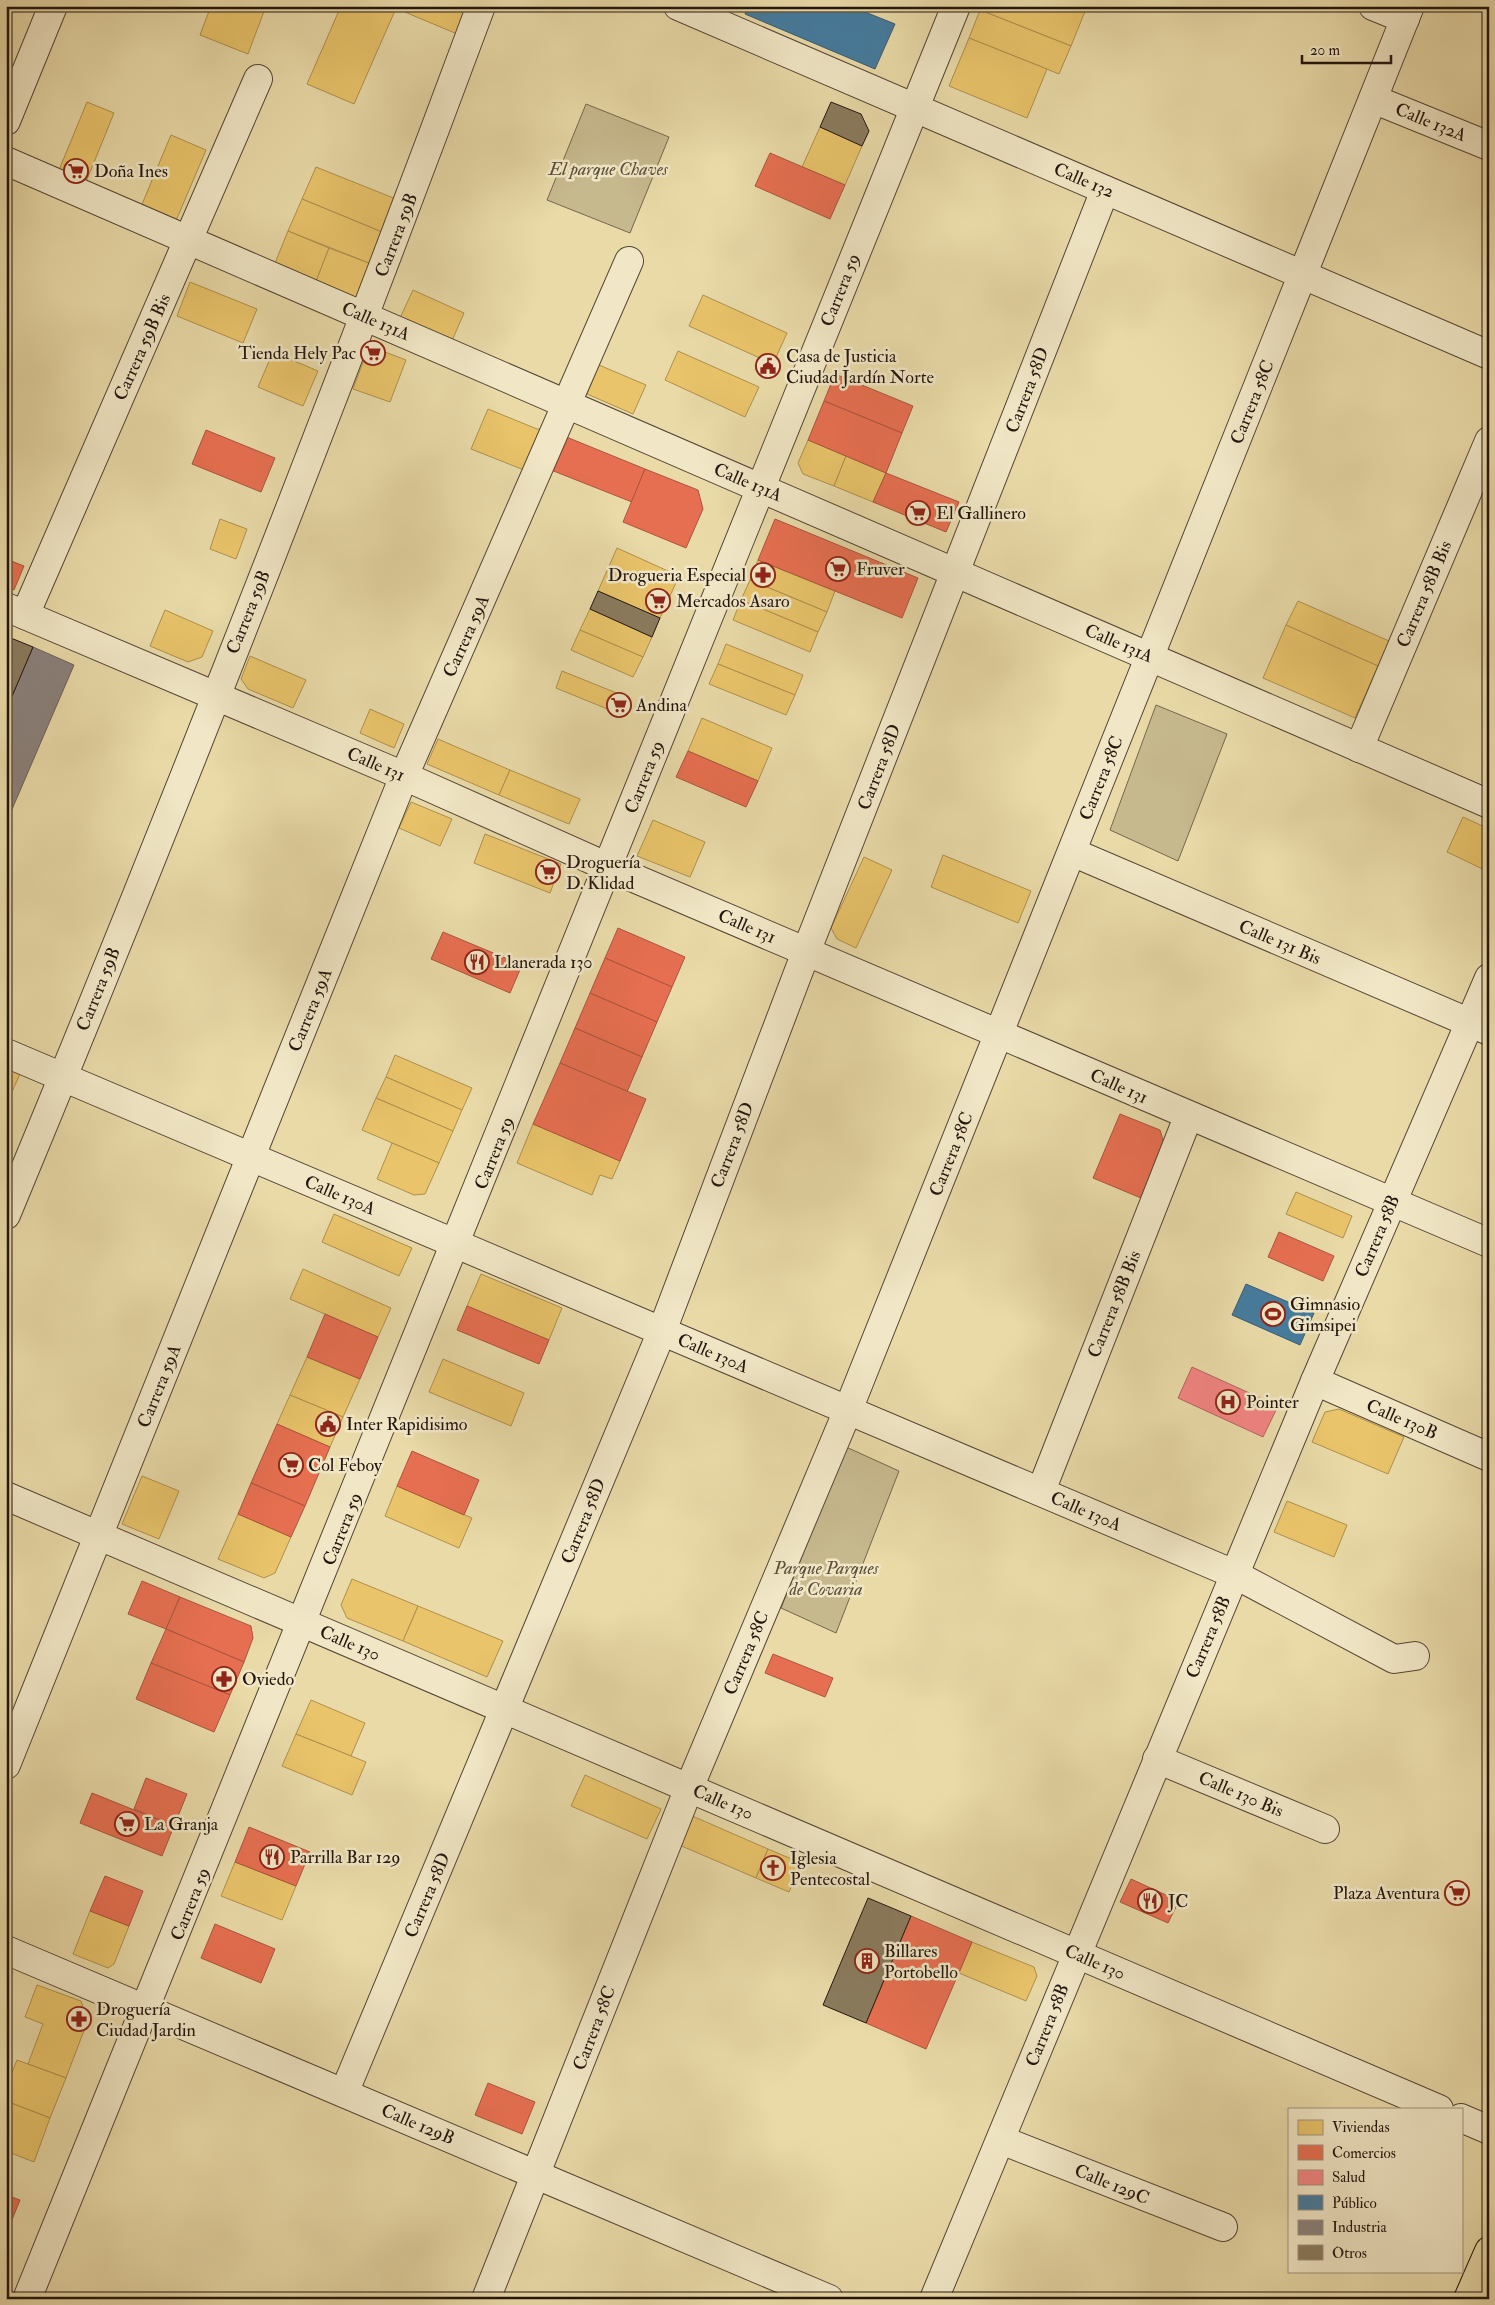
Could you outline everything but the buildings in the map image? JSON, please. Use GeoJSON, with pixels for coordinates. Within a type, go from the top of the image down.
{"type":"FeatureCollection","features":[{"type":"Feature","properties":{"kind":"main road"},"geometry":{"type":"LineString","coordinates":[[1468,2299],[1489,2251]]}},
{"type":"Feature","properties":{"kind":"street"},"geometry":{"type":"LineString","coordinates":[[6,121],[53,6]]}},
{"type":"Feature","properties":{"kind":"street","name":"Carrera 59B"},"geometry":{"type":"LineString","coordinates":[[6,1215],[63,1077],[365,316],[481,6]]}},
{"type":"Feature","properties":{"kind":"street","name":"Calle 132"},"geometry":{"type":"LineString","coordinates":[[678,6],[722,15],[915,108],[1489,355]]}},
{"type":"Feature","properties":{"kind":"street","name":"Carrera 59"},"geometry":{"type":"LineString","coordinates":[[28,2299],[458,1244],[760,487],[956,6]]}},
{"type":"Feature","properties":{"kind":"street"},"geometry":{"type":"LineString","coordinates":[[1373,6],[1408,13]]}},
{"type":"Feature","properties":{"kind":"street","name":"Carrera 58C"},"geometry":{"type":"LineString","coordinates":[[486,2299],[689,1788],[848,1410],[1408,13]]}},
{"type":"Feature","properties":{"kind":"street","name":"Carrera 59B Bis"},"geometry":{"type":"LineString","coordinates":[[16,611],[188,240],[258,79]]}},
{"type":"Feature","properties":{"kind":"street","name":"Calle 132A"},"geometry":{"type":"LineString","coordinates":[[1373,99],[1489,146]]}},
{"type":"Feature","properties":{"kind":"street","name":"Calle 131A"},"geometry":{"type":"LineString","coordinates":[[6,161],[1489,804]]}},
{"type":"Feature","properties":{"kind":"street","name":"Carrera 58D"},"geometry":{"type":"LineString","coordinates":[[344,2093],[662,1331],[806,952],[1105,190]]}},
{"type":"Feature","properties":{"kind":"street","name":"Carrera 59A"},"geometry":{"type":"LineString","coordinates":[[6,1765],[404,776],[630,261]]}},
{"type":"Feature","properties":{"kind":"street","name":"Carrera 58B Bis"},"geometry":{"type":"LineString","coordinates":[[1359,748],[1489,441]]}},
{"type":"Feature","properties":{"kind":"street","name":"Calle 131"},"geometry":{"type":"LineString","coordinates":[[16,611],[404,776],[608,867],[806,952],[1000,1033],[1188,1117],[1489,1243]]}},
{"type":"Feature","properties":{"kind":"street","name":"Calle 131 Bis"},"geometry":{"type":"LineString","coordinates":[[1072,852],[1479,1027]]}},
{"type":"Feature","properties":{"kind":"street","name":"Carrera 58B"},"geometry":{"type":"LineString","coordinates":[[934,2299],[1157,1759],[1390,1203],[1479,1027],[1489,978]]}},
{"type":"Feature","properties":{"kind":"street","name":"Calle 130A"},"geometry":{"type":"LineString","coordinates":[[6,1053],[1234,1574],[1394,1660],[1415,1656]]}},
{"type":"Feature","properties":{"kind":"street","name":"Carrera 58B Bis"},"geometry":{"type":"LineString","coordinates":[[1040,1492],[1188,1117]]}},
{"type":"Feature","properties":{"kind":"street","name":"Calle 130B"},"geometry":{"type":"LineString","coordinates":[[1315,1381],[1489,1457]]}},
{"type":"Feature","properties":{"kind":"street","name":"Calle 130"},"geometry":{"type":"LineString","coordinates":[[6,1496],[1437,2108]]}},
{"type":"Feature","properties":{"kind":"street","name":"Calle 130 Bis"},"geometry":{"type":"LineString","coordinates":[[1157,1759],[1325,1829]]}},
{"type":"Feature","properties":{"kind":"street","name":"Calle 129B"},"geometry":{"type":"LineString","coordinates":[[6,1950],[829,2299]]}},
{"type":"Feature","properties":{"kind":"street"},"geometry":{"type":"LineString","coordinates":[[1462,2118],[1489,2130]]}},
{"type":"Feature","properties":{"kind":"street","name":"Calle 129C"},"geometry":{"type":"LineString","coordinates":[[1001,2140],[1223,2227]]}},
{"type":"Feature","properties":{"kind":"green space","name":"El parque Chaves"},"geometry":{"type":"Polygon","coordinates":[[[586,104],[669,137],[630,233],[547,200],[586,104]]]}},
{"type":"Feature","properties":{"kind":"green space"},"geometry":{"type":"Polygon","coordinates":[[[1156,705],[1227,734],[1178,861],[1110,830],[1156,705]]]}},
{"type":"Feature","properties":{"kind":"green space","name":"Parque Parques de Covaria"},"geometry":{"type":"Polygon","coordinates":[[[846,1447],[899,1471],[836,1633],[781,1608],[846,1447]]]}},
{"type":"Feature","properties":{"kind":"place","name":"Doña Ines"},"geometry":{"type":"Point","coordinates":[76,171]}},
{"type":"Feature","properties":{"kind":"place","name":"Tienda Hely Pac"},"geometry":{"type":"Point","coordinates":[373,353]}},
{"type":"Feature","properties":{"kind":"place","name":"Casa de Justicia Ciudad Jardín Norte"},"geometry":{"type":"Point","coordinates":[768,366]}},
{"type":"Feature","properties":{"kind":"place","name":"El Gallinero"},"geometry":{"type":"Point","coordinates":[918,513]}},
{"type":"Feature","properties":{"kind":"place","name":"Fruver"},"geometry":{"type":"Point","coordinates":[838,569]}},
{"type":"Feature","properties":{"kind":"place","name":"Drogueria Especial"},"geometry":{"type":"Point","coordinates":[763,575]}},
{"type":"Feature","properties":{"kind":"place","name":"Mercados Asaro"},"geometry":{"type":"Point","coordinates":[658,601]}},
{"type":"Feature","properties":{"kind":"place","name":"Andina"},"geometry":{"type":"Point","coordinates":[619,705]}},
{"type":"Feature","properties":{"kind":"place","name":"Droguería D. Klidad"},"geometry":{"type":"Point","coordinates":[548,872]}},
{"type":"Feature","properties":{"kind":"place","name":"Llanerada 130"},"geometry":{"type":"Point","coordinates":[477,962]}},
{"type":"Feature","properties":{"kind":"place","name":"Gimnasio Gimsipei"},"geometry":{"type":"Point","coordinates":[1273,1314]}},
{"type":"Feature","properties":{"kind":"place","name":"Pointer"},"geometry":{"type":"Point","coordinates":[1228,1402]}},
{"type":"Feature","properties":{"kind":"place","name":"Inter Rapidisimo"},"geometry":{"type":"Point","coordinates":[328,1424]}},
{"type":"Feature","properties":{"kind":"place","name":"Col Feboy"},"geometry":{"type":"Point","coordinates":[291,1465]}},
{"type":"Feature","properties":{"kind":"place","name":"Oviedo"},"geometry":{"type":"Point","coordinates":[224,1679]}},
{"type":"Feature","properties":{"kind":"place","name":"La Granja"},"geometry":{"type":"Point","coordinates":[127,1824]}},
{"type":"Feature","properties":{"kind":"place","name":"Parrilla Bar 129"},"geometry":{"type":"Point","coordinates":[272,1857]}},
{"type":"Feature","properties":{"kind":"place","name":"Iglesia Pentecostal"},"geometry":{"type":"Point","coordinates":[773,1868]}},
{"type":"Feature","properties":{"kind":"place","name":"Plaza Aventura"},"geometry":{"type":"Point","coordinates":[1457,1893]}},
{"type":"Feature","properties":{"kind":"place","name":"JC"},"geometry":{"type":"Point","coordinates":[1150,1901]}},
{"type":"Feature","properties":{"kind":"place","name":"Billares Portobello"},"geometry":{"type":"Point","coordinates":[867,1961]}},
{"type":"Feature","properties":{"kind":"place","name":"Droguería Ciudad Jardin"},"geometry":{"type":"Point","coordinates":[79,2019]}}]}
